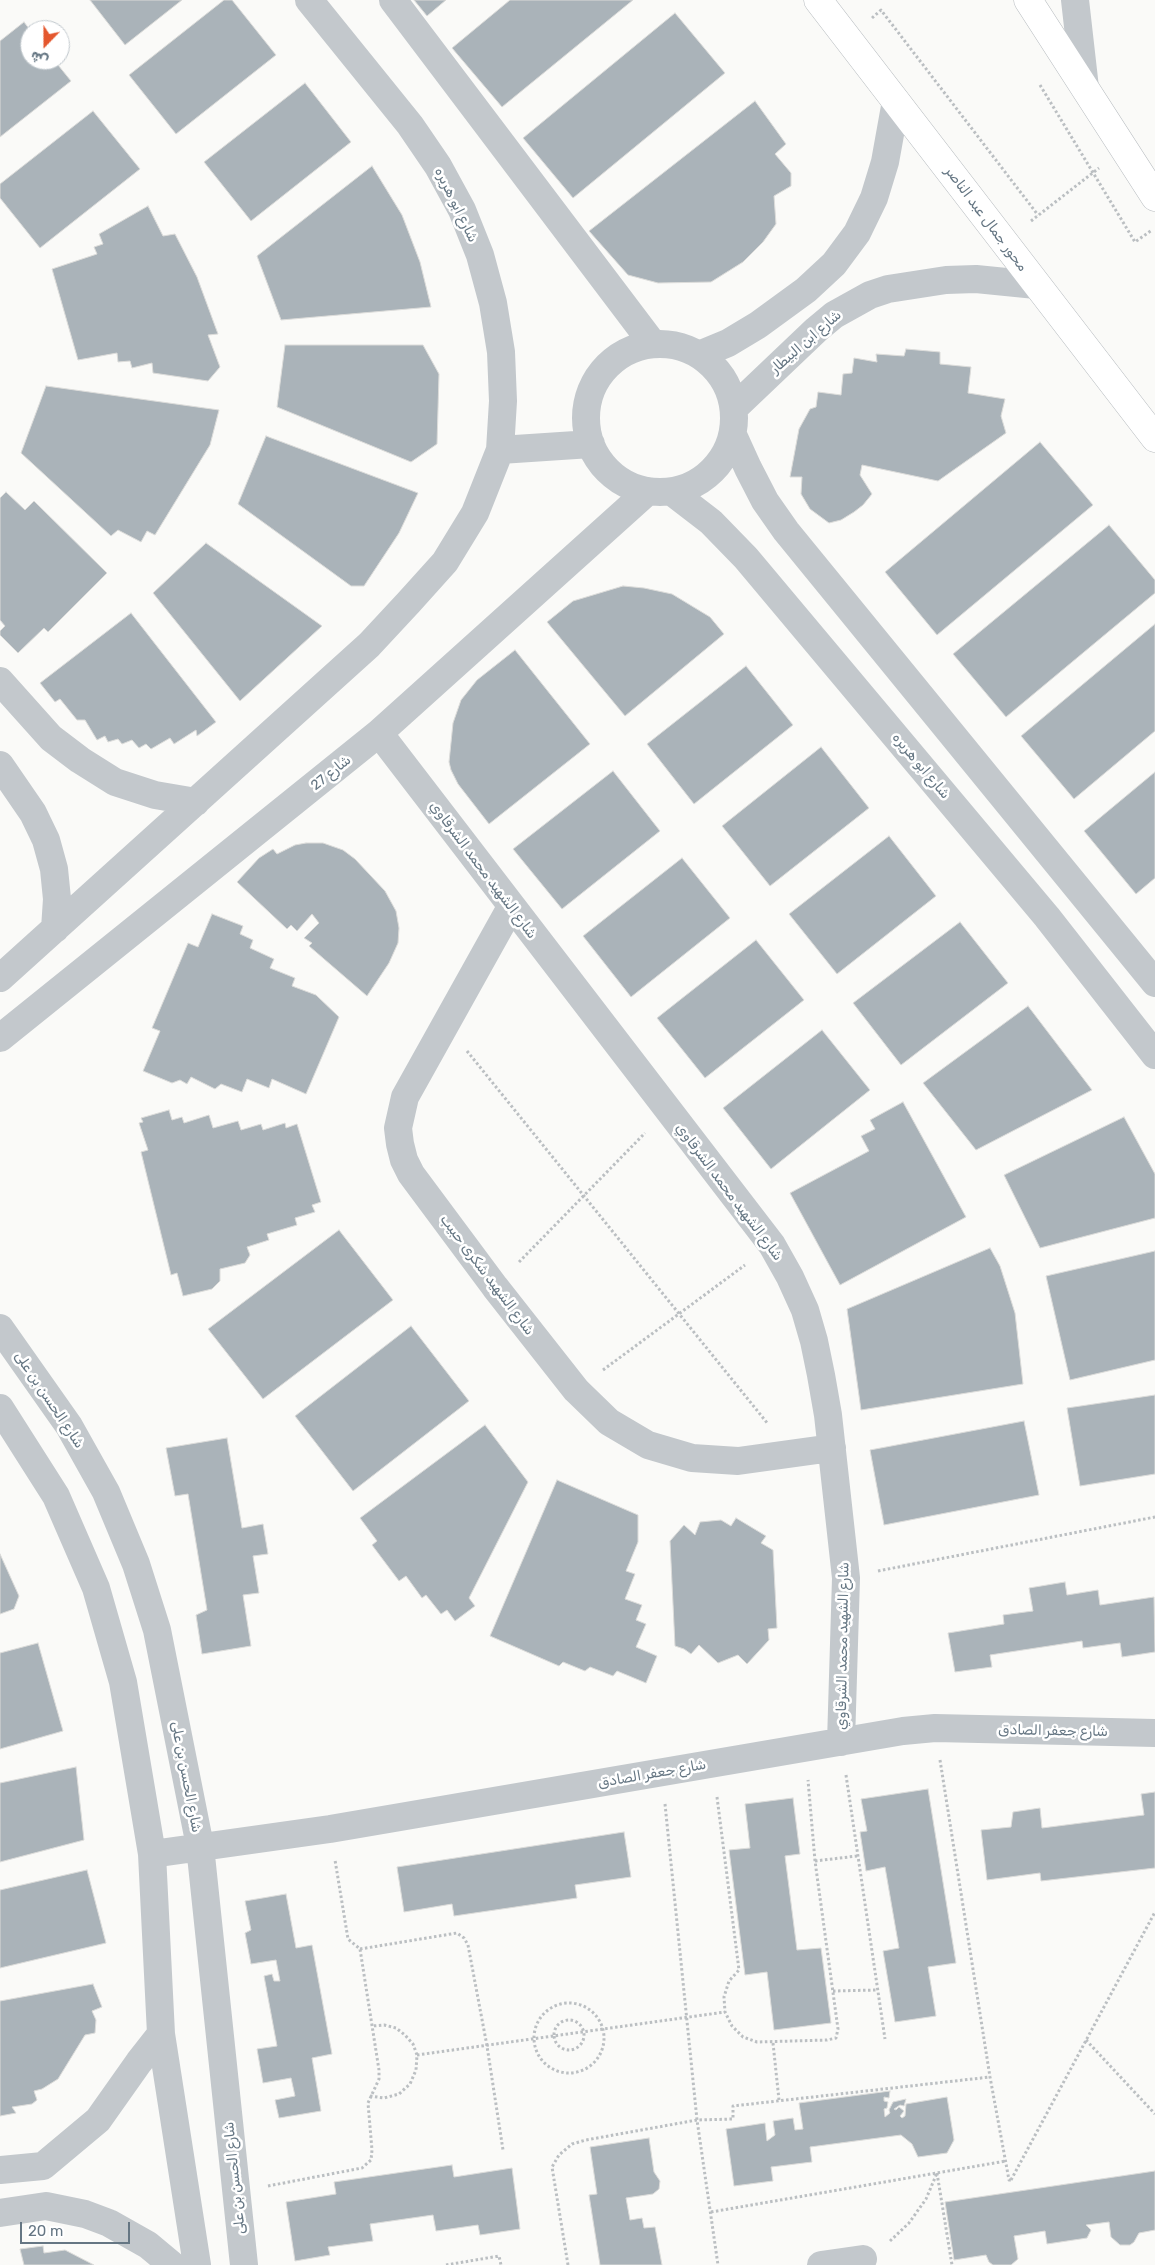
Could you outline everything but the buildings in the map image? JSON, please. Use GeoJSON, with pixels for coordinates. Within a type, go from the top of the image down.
{"type":"FeatureCollection","features":[{"type":"Feature","properties":{"kind":"main road","name":"محور جمال عبد الناصر"},"geometry":{"type":"LineString","coordinates":[[818,0],[1155,438]]}},
{"type":"Feature","properties":{"kind":"main road"},"geometry":{"type":"LineString","coordinates":[[1028,0],[1155,197]]}},
{"type":"Feature","properties":{"kind":"street","name":"شارع ابو هريره"},"geometry":{"type":"LineString","coordinates":[[309,0],[410,125],[438,166],[462,210],[480,256],[493,303],[501,352],[503,401],[500,450]]}},
{"type":"Feature","properties":{"kind":"street"},"geometry":{"type":"LineString","coordinates":[[392,0],[653,344]]}},
{"type":"Feature","properties":{"kind":"street"},"geometry":{"type":"LineString","coordinates":[[1075,0],[1085,88]]}},
{"type":"Feature","properties":{"kind":"street"},"geometry":{"type":"LineString","coordinates":[[699,355],[728,343],[758,326],[806,290],[834,264],[857,233],[874,198],[885,162],[896,101]]}},
{"type":"Feature","properties":{"kind":"street","name":"شارع ابن البيطار"},"geometry":{"type":"LineString","coordinates":[[734,408],[834,315],[870,295],[888,289],[946,280],[986,280],[1036,285]]}},
{"type":"Feature","properties":{"kind":"street"},"geometry":{"type":"LineString","coordinates":[[653,344],[677,346],[699,355],[720,375],[728,387],[734,408],[733,435],[725,456],[711,473],[693,485],[660,492],[624,483],[603,466],[591,444],[586,425],[587,406],[593,387],[603,371],[617,358],[634,348],[653,344]]}},
{"type":"Feature","properties":{"kind":"street"},"geometry":{"type":"LineString","coordinates":[[733,435],[765,501],[786,531],[1155,983]]}},
{"type":"Feature","properties":{"kind":"street"},"geometry":{"type":"LineString","coordinates":[[0,978],[369,645],[444,562],[475,513],[500,450],[591,444]]}},
{"type":"Feature","properties":{"kind":"street","name":"شارع ابو هريره"},"geometry":{"type":"LineString","coordinates":[[660,492],[711,522],[746,558],[1047,917],[1155,1055]]}},
{"type":"Feature","properties":{"kind":"street","name":"شارع 27"},"geometry":{"type":"LineString","coordinates":[[0,1038],[380,733],[660,492]]}},
{"type":"Feature","properties":{"kind":"street"},"geometry":{"type":"LineString","coordinates":[[0,680],[52,738],[80,760],[115,782],[154,796],[196,802]]}},
{"type":"Feature","properties":{"kind":"street","name":"شارع الشهيد محمد الشرقاوي"},"geometry":{"type":"LineString","coordinates":[[380,733],[511,907],[772,1246],[790,1277],[805,1310],[814,1341],[828,1415],[832,1448],[846,1578],[841,1742]]}},
{"type":"Feature","properties":{"kind":"street"},"geometry":{"type":"LineString","coordinates":[[0,765],[33,813],[46,840],[54,869],[57,899],[55,929]]}},
{"type":"Feature","properties":{"kind":"street","name":"شارع الشهيد شكرى حبيب"},"geometry":{"type":"LineString","coordinates":[[511,907],[405,1096],[398,1128],[404,1160],[412,1174],[495,1286],[576,1390],[609,1422],[648,1445],[692,1458],[738,1461],[832,1448]]}},
{"type":"Feature","properties":{"kind":"street","name":"شارع الحسن بن على"},"geometry":{"type":"LineString","coordinates":[[0,1328],[69,1426],[106,1492],[136,1564],[157,1630],[200,1846],[244,2265]]}},
{"type":"Feature","properties":{"kind":"street"},"geometry":{"type":"LineString","coordinates":[[0,1408],[56,1496],[96,1588],[123,1682],[152,1854],[161,2034],[197,2265]]}},
{"type":"Feature","properties":{"kind":"street","name":"شارع جعفر الصادق"},"geometry":{"type":"LineString","coordinates":[[152,1854],[330,1829],[903,1731],[935,1728],[1155,1733]]}},
{"type":"Feature","properties":{"kind":"street"},"geometry":{"type":"LineString","coordinates":[[0,2170],[43,2166],[98,2120],[138,2062],[161,2034]]}},
{"type":"Feature","properties":{"kind":"street"},"geometry":{"type":"LineString","coordinates":[[43,2166],[46,2206]]}},
{"type":"Feature","properties":{"kind":"street"},"geometry":{"type":"LineString","coordinates":[[0,2213],[46,2206],[85,2214],[109,2223],[148,2246],[172,2265]]}},
{"type":"Feature","properties":{"kind":"street"},"geometry":{"type":"LineString","coordinates":[[821,2265],[863,2259]]}},
{"type":"Feature","properties":{"kind":"path"},"geometry":{"type":"LineString","coordinates":[[847,36],[881,10],[1038,215]]}},
{"type":"Feature","properties":{"kind":"path"},"geometry":{"type":"LineString","coordinates":[[1003,242],[1123,149]]}},
{"type":"Feature","properties":{"kind":"path"},"geometry":{"type":"LineString","coordinates":[[445,1024],[792,1453]]}},
{"type":"Feature","properties":{"kind":"path"},"geometry":{"type":"LineString","coordinates":[[495,1286],[667,1111]]}},
{"type":"Feature","properties":{"kind":"path"},"geometry":{"type":"LineString","coordinates":[[576,1390],[772,1246]]}},
{"type":"Feature","properties":{"kind":"path"},"geometry":{"type":"LineString","coordinates":[[846,1578],[1155,1517]]}},
{"type":"Feature","properties":{"kind":"path"},"geometry":{"type":"LineString","coordinates":[[935,1728],[990,2076],[1011,2180],[1155,1912]]}},
{"type":"Feature","properties":{"kind":"path"},"geometry":{"type":"LineString","coordinates":[[841,1742],[876,1990],[885,2039]]}},
{"type":"Feature","properties":{"kind":"path"},"geometry":{"type":"LineString","coordinates":[[712,1764],[740,1970],[729,1982],[724,1997],[725,2012],[732,2026],[743,2037],[757,2042],[773,2043],[836,2038],[838,2029],[815,1861],[805,1747]]}},
{"type":"Feature","properties":{"kind":"path"},"geometry":{"type":"LineString","coordinates":[[662,1772],[697,2120],[718,2265]]}},
{"type":"Feature","properties":{"kind":"path"},"geometry":{"type":"LineString","coordinates":[[236,2192],[362,2168],[371,2160],[372,2150],[368,2103],[378,2079],[379,2070],[360,1949],[348,1939],[330,1829]]}},
{"type":"Feature","properties":{"kind":"path"},"geometry":{"type":"LineString","coordinates":[[815,1861],[857,1856]]}},
{"type":"Feature","properties":{"kind":"path"},"geometry":{"type":"LineString","coordinates":[[360,1949],[458,1933],[464,1938],[468,1945],[487,2046],[502,2150]]}},
{"type":"Feature","properties":{"kind":"path"},"geometry":{"type":"LineString","coordinates":[[833,1991],[876,1990]]}},
{"type":"Feature","properties":{"kind":"path"},"geometry":{"type":"LineString","coordinates":[[571,2003],[586,2007],[597,2016],[604,2029],[604,2044],[599,2058],[588,2068],[574,2073],[560,2073],[546,2065],[537,2054],[534,2039],[536,2025],[544,2012],[557,2005],[571,2003]]}},
{"type":"Feature","properties":{"kind":"path"},"geometry":{"type":"LineString","coordinates":[[417,2055],[725,2012]]}},
{"type":"Feature","properties":{"kind":"path"},"geometry":{"type":"LineString","coordinates":[[567,2020],[574,2020],[584,2032],[583,2040],[579,2046],[571,2050],[557,2044],[554,2036],[560,2023],[567,2020]]}},
{"type":"Feature","properties":{"kind":"path"},"geometry":{"type":"LineString","coordinates":[[370,2096],[384,2098],[399,2094],[410,2084],[416,2070],[417,2055],[413,2044],[406,2035],[396,2028],[372,2026]]}},
{"type":"Feature","properties":{"kind":"path"},"geometry":{"type":"LineString","coordinates":[[1086,2040],[1155,2114]]}},
{"type":"Feature","properties":{"kind":"path"},"geometry":{"type":"LineString","coordinates":[[773,2043],[779,2100]]}},
{"type":"Feature","properties":{"kind":"path"},"geometry":{"type":"LineString","coordinates":[[568,2265],[552,2167],[559,2155],[572,2144],[697,2120],[733,2119],[733,2106],[990,2076]]}},
{"type":"Feature","properties":{"kind":"path"},"geometry":{"type":"LineString","coordinates":[[711,2212],[1006,2161]]}},
{"type":"Feature","properties":{"kind":"path"},"geometry":{"type":"LineString","coordinates":[[863,2259],[888,2244],[909,2223],[926,2200],[937,2172]]}},
{"type":"Feature","properties":{"kind":"path"},"geometry":{"type":"LineString","coordinates":[[937,2172],[952,2265]]}},
{"type":"Feature","properties":{"kind":"path"},"geometry":{"type":"LineString","coordinates":[[446,2265],[500,2256],[501,2265]]}}]}
